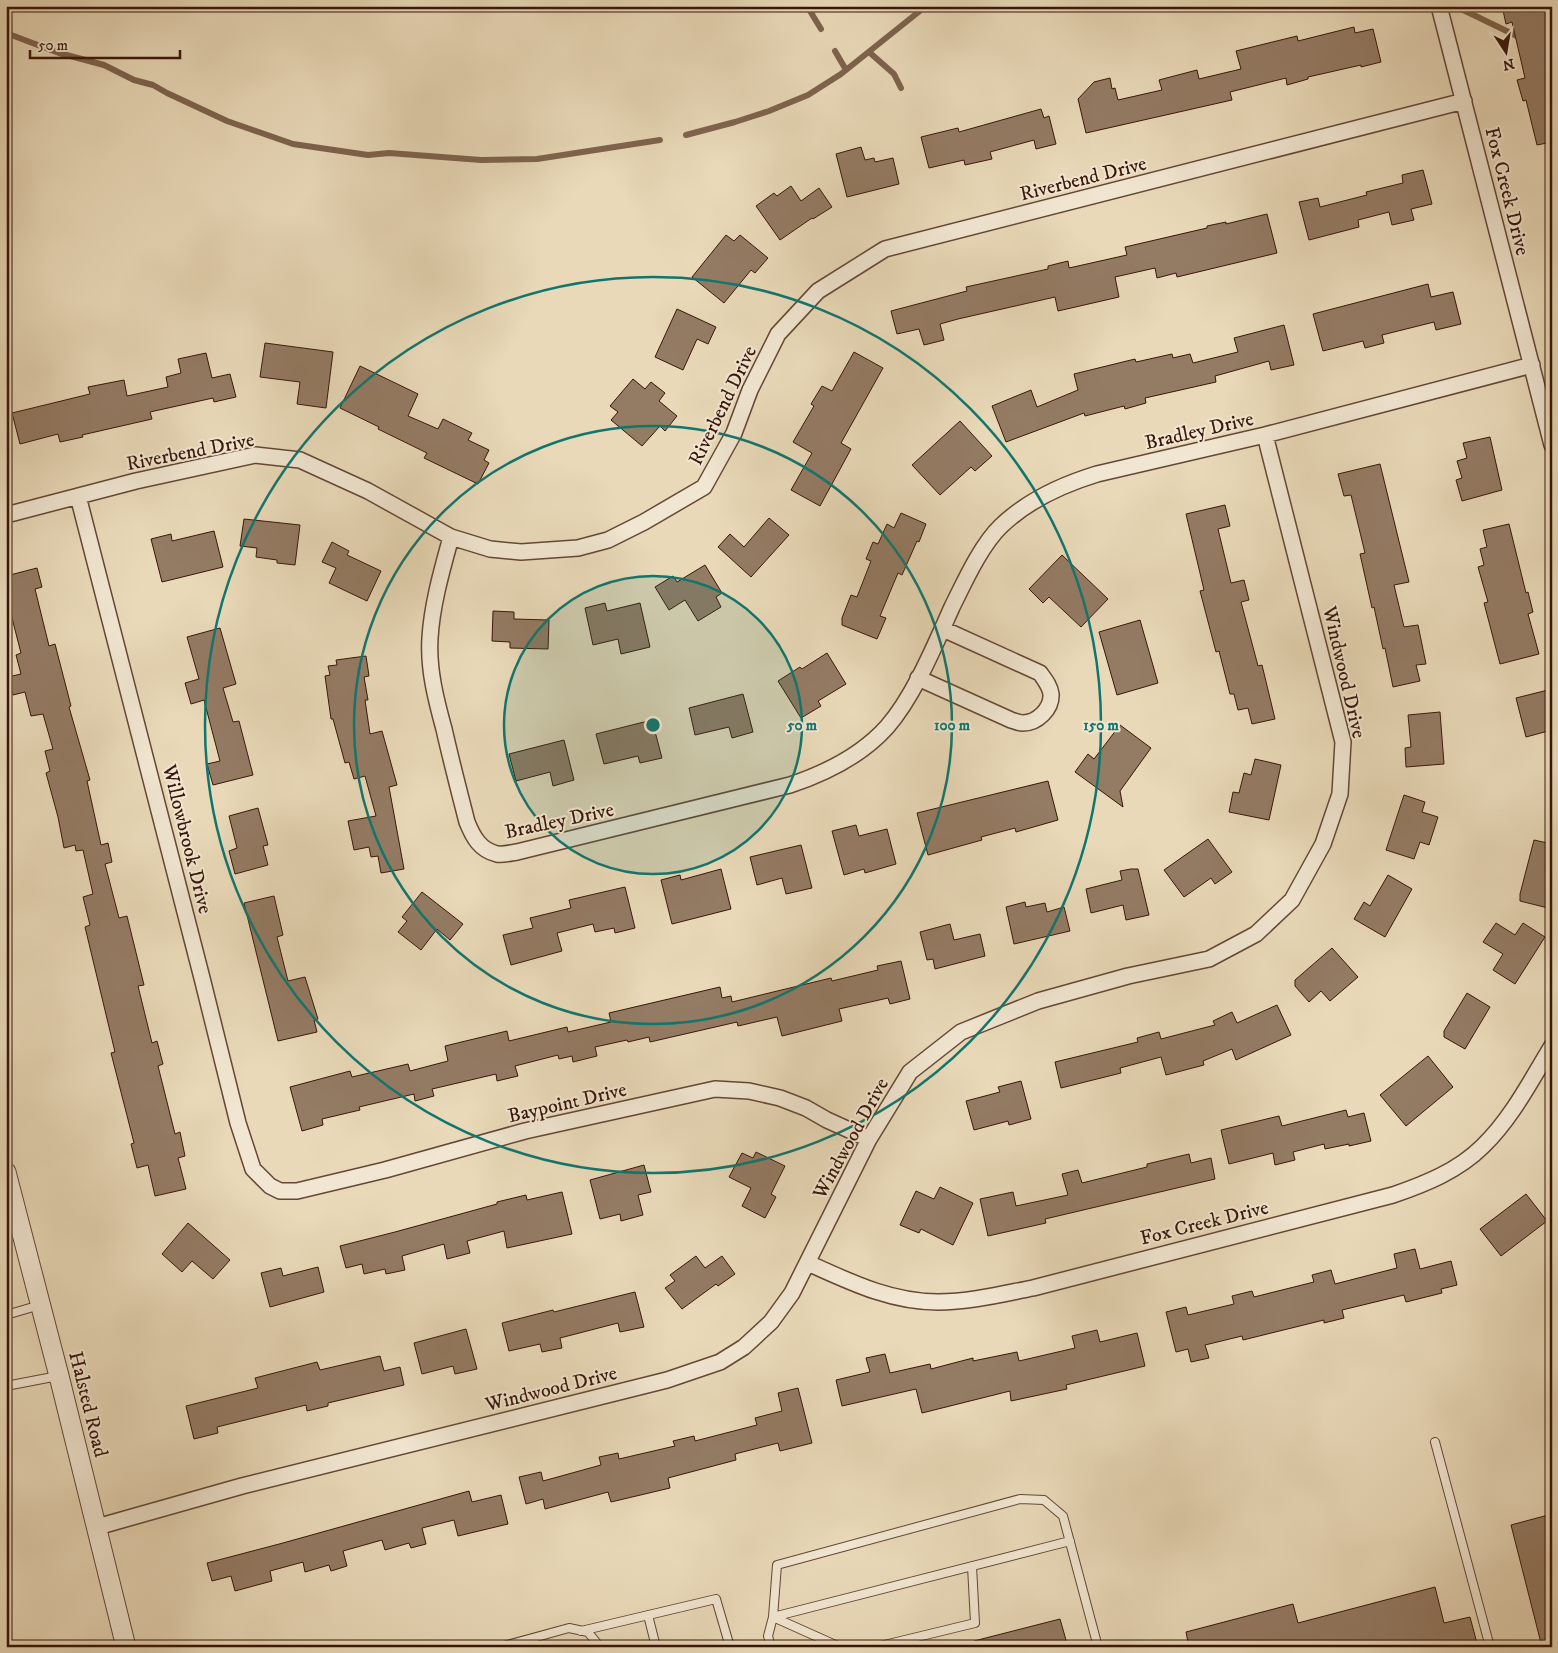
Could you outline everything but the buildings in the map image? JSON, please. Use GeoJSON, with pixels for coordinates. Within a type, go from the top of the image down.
{"type":"FeatureCollection","features":[{"type":"Feature","properties":{"kind":"street","name":"Fox Creek Drive"},"geometry":{"type":"LineString","coordinates":[[1440,6],[1552,445]]}},
{"type":"Feature","properties":{"kind":"street","name":"Riverbend Drive"},"geometry":{"type":"LineString","coordinates":[[6,515],[136,481],[255,455],[300,460],[368,491],[451,537],[490,549],[521,552],[578,548],[608,540],[644,522],[704,487],[734,433],[750,390],[778,334],[818,291],[886,249],[1464,101]]}},
{"type":"Feature","properties":{"kind":"street","name":"Bradley Drive"},"geometry":{"type":"LineString","coordinates":[[451,537],[442,569],[430,639],[432,674],[438,706],[467,822],[473,835],[480,846],[497,854],[517,852],[790,785],[816,776],[865,747],[886,728],[902,707],[943,628],[964,581],[982,551],[1000,527],[1023,508],[1051,491],[1097,474],[1265,435],[1532,365]]}},
{"type":"Feature","properties":{"kind":"street","name":"Windwood Drive"},"geometry":{"type":"LineString","coordinates":[[97,1527],[242,1486],[667,1380],[720,1362],[744,1347],[771,1322],[792,1293],[868,1139],[910,1072],[961,1032],[1038,1001],[1128,976],[1209,959],[1256,934],[1292,900],[1324,844],[1340,794],[1344,742],[1265,435]]}},
{"type":"Feature","properties":{"kind":"street","name":"Willowbrook Drive"},"geometry":{"type":"LineString","coordinates":[[78,496],[238,1123],[254,1169],[270,1186]]}},
{"type":"Feature","properties":{"kind":"street"},"geometry":{"type":"LineString","coordinates":[[918,678],[1010,720],[1023,723],[1037,719],[1046,710],[1051,696],[1048,684],[1040,673],[943,628]]}},
{"type":"Feature","properties":{"kind":"street","name":"Fox Creek Drive"},"geometry":{"type":"LineString","coordinates":[[808,1263],[858,1285],[909,1300],[939,1302],[963,1300],[1033,1288],[1393,1195],[1424,1184],[1455,1168],[1482,1148],[1503,1124],[1552,1046]]}},
{"type":"Feature","properties":{"kind":"street","name":"Baypoint Drive"},"geometry":{"type":"LineString","coordinates":[[270,1186],[280,1191],[297,1191],[385,1170],[525,1130],[715,1089],[749,1091],[780,1098],[806,1108],[868,1139]]}},
{"type":"Feature","properties":{"kind":"street","name":"Halsted Road"},"geometry":{"type":"LineString","coordinates":[[6,1172],[126,1647]]}},
{"type":"Feature","properties":{"kind":"lane"},"geometry":{"type":"LineString","coordinates":[[6,1315],[40,1305]]}},
{"type":"Feature","properties":{"kind":"lane"},"geometry":{"type":"LineString","coordinates":[[6,1386],[59,1376]]}},
{"type":"Feature","properties":{"kind":"lane"},"geometry":{"type":"LineString","coordinates":[[1435,1442],[1490,1647]]}},
{"type":"Feature","properties":{"kind":"lane"},"geometry":{"type":"LineString","coordinates":[[771,1647],[768,1636],[774,1616],[777,1565],[1020,1499],[1044,1500],[1063,1516],[1098,1647]]}},
{"type":"Feature","properties":{"kind":"lane"},"geometry":{"type":"LineString","coordinates":[[774,1616],[1070,1541]]}},
{"type":"Feature","properties":{"kind":"lane"},"geometry":{"type":"LineString","coordinates":[[876,1647],[975,1623],[972,1566]]}},
{"type":"Feature","properties":{"kind":"lane"},"geometry":{"type":"LineString","coordinates":[[580,1631],[716,1598],[730,1647]]}},
{"type":"Feature","properties":{"kind":"lane"},"geometry":{"type":"LineString","coordinates":[[648,1615],[656,1647]]}},
{"type":"Feature","properties":{"kind":"lane"},"geometry":{"type":"LineString","coordinates":[[774,1616],[840,1647]]}},
{"type":"Feature","properties":{"kind":"lane"},"geometry":{"type":"LineString","coordinates":[[500,1647],[569,1628],[588,1632],[600,1647]]}},
{"type":"Feature","properties":{"kind":"waterway"},"geometry":{"type":"LineString","coordinates":[[807,6],[821,29]]}},
{"type":"Feature","properties":{"kind":"waterway"},"geometry":{"type":"LineString","coordinates":[[686,135],[769,111],[808,95],[841,74],[926,6]]}},
{"type":"Feature","properties":{"kind":"waterway"},"geometry":{"type":"LineString","coordinates":[[1455,6],[1521,38]]}},
{"type":"Feature","properties":{"kind":"waterway"},"geometry":{"type":"LineString","coordinates":[[6,33],[59,53],[104,65],[134,80],[153,85],[227,121],[293,144],[368,155],[389,153],[481,160],[537,159],[660,140]]}},
{"type":"Feature","properties":{"kind":"waterway"},"geometry":{"type":"LineString","coordinates":[[835,51],[846,70]]}},
{"type":"Feature","properties":{"kind":"waterway"},"geometry":{"type":"LineString","coordinates":[[869,52],[894,74],[901,88]]}}]}
